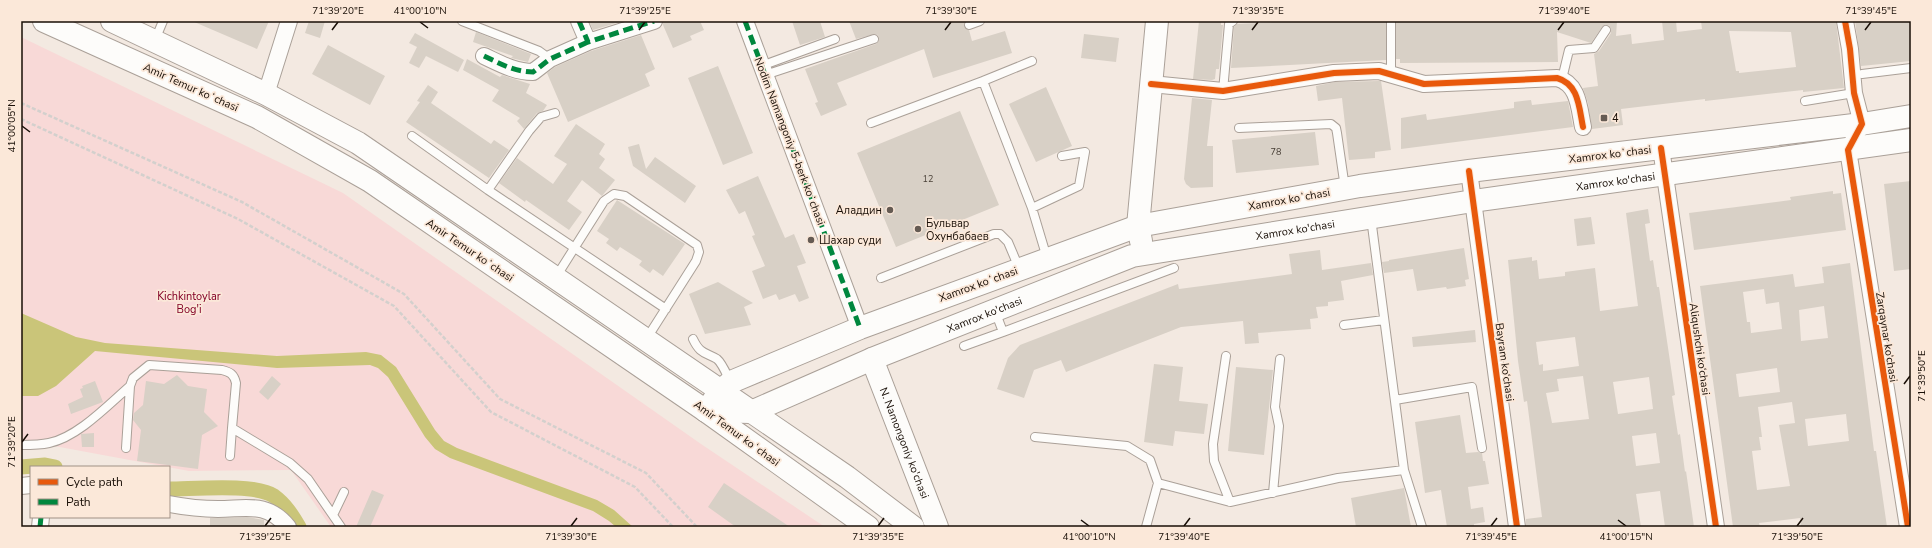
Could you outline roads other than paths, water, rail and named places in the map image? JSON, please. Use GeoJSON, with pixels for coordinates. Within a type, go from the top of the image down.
{"type":"FeatureCollection","features":[{"type":"Feature","properties":{"kind":"main road","name":"Amir Temur koʻchasi"},"geometry":{"type":"LineString","coordinates":[[44,21],[257,117],[370,181],[706,411],[868,527]]}},
{"type":"Feature","properties":{"kind":"main road"},"geometry":{"type":"LineString","coordinates":[[112,21],[266,94],[358,143],[646,340],[725,387],[750,412],[848,477],[913,527]]}},
{"type":"Feature","properties":{"kind":"main road"},"geometry":{"type":"LineString","coordinates":[[1144,254],[1138,226],[1157,21]]}},
{"type":"Feature","properties":{"kind":"main road"},"geometry":{"type":"LineString","coordinates":[[257,117],[266,94]]}},
{"type":"Feature","properties":{"kind":"main road","name":"Xamrox koʻchasi"},"geometry":{"type":"LineString","coordinates":[[725,387],[860,328],[1138,226],[1345,189],[1469,171],[1862,124],[1911,116]]}},
{"type":"Feature","properties":{"kind":"main road","name":"Xamrox ko'chasi"},"geometry":{"type":"LineString","coordinates":[[706,411],[750,412],[872,359],[1132,256],[1473,201],[1848,150],[1911,140]]}},
{"type":"Feature","properties":{"kind":"main road","name":"N. Namongoniy ko'chasi"},"geometry":{"type":"LineString","coordinates":[[872,359],[936,527]]}},
{"type":"Feature","properties":{"kind":"main road"},"geometry":{"type":"LineString","coordinates":[[706,411],[725,387]]}},
{"type":"Feature","properties":{"kind":"street"},"geometry":{"type":"LineString","coordinates":[[266,94],[289,21]]}},
{"type":"Feature","properties":{"kind":"street"},"geometry":{"type":"LineString","coordinates":[[579,21],[588,42]]}},
{"type":"Feature","properties":{"kind":"street"},"geometry":{"type":"LineString","coordinates":[[484,56],[520,72],[533,72],[550,59],[588,42],[654,21]]}},
{"type":"Feature","properties":{"kind":"street","name":"Nodim Namangoniy 5-berk koʻchasi"},"geometry":{"type":"LineString","coordinates":[[745,21],[860,328]]}},
{"type":"Feature","properties":{"kind":"street"},"geometry":{"type":"LineString","coordinates":[[1845,21],[1850,49],[1854,93],[1862,124],[1848,150]]}},
{"type":"Feature","properties":{"kind":"street"},"geometry":{"type":"LineString","coordinates":[[1151,84],[1223,91],[1334,73],[1379,71],[1424,84],[1557,78],[1562,79],[1573,88],[1579,103],[1583,127]]}},
{"type":"Feature","properties":{"kind":"street","name":"Aliqushchi ko‘chasi"},"geometry":{"type":"LineString","coordinates":[[1661,148],[1716,527]]}},
{"type":"Feature","properties":{"kind":"street","name":"Zarqaynar ko‘chasi"},"geometry":{"type":"LineString","coordinates":[[1848,150],[1908,527]]}},
{"type":"Feature","properties":{"kind":"street","name":"Bayram ko‘chasi"},"geometry":{"type":"LineString","coordinates":[[1469,171],[1518,527]]}},
{"type":"Feature","properties":{"kind":"street"},"geometry":{"type":"LineString","coordinates":[[170,504],[188,508],[218,509],[256,507],[270,521],[288,527]]}},
{"type":"Feature","properties":{"kind":"lane"},"geometry":{"type":"LineString","coordinates":[[155,41],[163,21]]}},
{"type":"Feature","properties":{"kind":"lane"},"geometry":{"type":"LineString","coordinates":[[462,21],[540,51],[550,59]]}},
{"type":"Feature","properties":{"kind":"lane"},"geometry":{"type":"LineString","coordinates":[[969,26],[980,21]]}},
{"type":"Feature","properties":{"kind":"lane"},"geometry":{"type":"LineString","coordinates":[[1223,91],[1229,24],[1233,21]]}},
{"type":"Feature","properties":{"kind":"lane"},"geometry":{"type":"LineString","coordinates":[[1391,21],[1391,74]]}},
{"type":"Feature","properties":{"kind":"lane"},"geometry":{"type":"LineString","coordinates":[[1562,79],[1568,50],[1594,48],[1606,30]]}},
{"type":"Feature","properties":{"kind":"lane"},"geometry":{"type":"LineString","coordinates":[[763,71],[835,39]]}},
{"type":"Feature","properties":{"kind":"lane"},"geometry":{"type":"LineString","coordinates":[[763,71],[874,39]]}},
{"type":"Feature","properties":{"kind":"lane"},"geometry":{"type":"LineString","coordinates":[[871,123],[1032,61]]}},
{"type":"Feature","properties":{"kind":"lane"},"geometry":{"type":"LineString","coordinates":[[1862,74],[1911,68]]}},
{"type":"Feature","properties":{"kind":"lane"},"geometry":{"type":"LineString","coordinates":[[983,81],[1032,208],[1048,260]]}},
{"type":"Feature","properties":{"kind":"lane"},"geometry":{"type":"LineString","coordinates":[[1805,101],[1854,93]]}},
{"type":"Feature","properties":{"kind":"lane"},"geometry":{"type":"LineString","coordinates":[[488,190],[529,131],[541,118],[555,114]]}},
{"type":"Feature","properties":{"kind":"lane"},"geometry":{"type":"LineString","coordinates":[[1239,128],[1331,124],[1336,128],[1345,189]]}},
{"type":"Feature","properties":{"kind":"lane"},"geometry":{"type":"LineString","coordinates":[[412,136],[488,190],[666,309]]}},
{"type":"Feature","properties":{"kind":"lane"},"geometry":{"type":"LineString","coordinates":[[1032,208],[1079,186],[1085,152],[1062,156]]}},
{"type":"Feature","properties":{"kind":"lane"},"geometry":{"type":"LineString","coordinates":[[556,278],[604,201],[614,194],[625,196],[645,209],[697,245],[699,252],[696,262],[646,340]]}},
{"type":"Feature","properties":{"kind":"lane"},"geometry":{"type":"LineString","coordinates":[[1371,217],[1404,470],[1422,527]]}},
{"type":"Feature","properties":{"kind":"lane"},"geometry":{"type":"LineString","coordinates":[[881,278],[994,234],[1000,234],[1008,242],[1019,269]]}},
{"type":"Feature","properties":{"kind":"lane"},"geometry":{"type":"LineString","coordinates":[[964,346],[1174,268]]}},
{"type":"Feature","properties":{"kind":"lane"},"geometry":{"type":"LineString","coordinates":[[995,310],[1003,332]]}},
{"type":"Feature","properties":{"kind":"lane"},"geometry":{"type":"LineString","coordinates":[[1344,325],[1384,320]]}},
{"type":"Feature","properties":{"kind":"lane"},"geometry":{"type":"LineString","coordinates":[[693,339],[697,348],[707,356],[718,360],[725,387]]}},
{"type":"Feature","properties":{"kind":"lane"},"geometry":{"type":"LineString","coordinates":[[1226,356],[1214,444],[1214,461],[1230,502]]}},
{"type":"Feature","properties":{"kind":"lane"},"geometry":{"type":"LineString","coordinates":[[1273,493],[1279,426],[1275,407],[1280,359]]}},
{"type":"Feature","properties":{"kind":"lane"},"geometry":{"type":"LineString","coordinates":[[126,448],[130,386],[133,378],[149,365],[222,370],[230,372],[234,376],[236,383],[230,456]]}},
{"type":"Feature","properties":{"kind":"lane"},"geometry":{"type":"LineString","coordinates":[[21,445],[49,443],[66,437],[87,422],[130,386]]}},
{"type":"Feature","properties":{"kind":"lane"},"geometry":{"type":"LineString","coordinates":[[1395,400],[1472,388],[1482,448]]}},
{"type":"Feature","properties":{"kind":"lane"},"geometry":{"type":"LineString","coordinates":[[232,428],[290,463],[308,479],[341,527]]}},
{"type":"Feature","properties":{"kind":"lane"},"geometry":{"type":"LineString","coordinates":[[1035,437],[1127,446],[1150,460],[1158,483],[1146,527]]}},
{"type":"Feature","properties":{"kind":"lane"},"geometry":{"type":"LineString","coordinates":[[1158,483],[1230,502],[1338,478],[1404,470]]}},
{"type":"Feature","properties":{"kind":"lane"},"geometry":{"type":"LineString","coordinates":[[333,516],[344,492]]}},
{"type":"Feature","properties":{"kind":"waterway"},"geometry":{"type":"LineString","coordinates":[[21,467],[30,466]]}},
{"type":"Feature","properties":{"kind":"waterway"},"geometry":{"type":"LineString","coordinates":[[33,466],[50,466]]}},
{"type":"Feature","properties":{"kind":"waterway"},"geometry":{"type":"LineString","coordinates":[[170,489],[239,488],[265,492],[274,496],[282,503],[299,527]]}},
{"type":"Feature","properties":{"kind":"place","name":"4"},"geometry":{"type":"Point","coordinates":[1604,118]}},
{"type":"Feature","properties":{"kind":"place","name":"Аладдин"},"geometry":{"type":"Point","coordinates":[890,210]}},
{"type":"Feature","properties":{"kind":"place","name":"Бульвар Охунбабаев"},"geometry":{"type":"Point","coordinates":[918,229]}},
{"type":"Feature","properties":{"kind":"place","name":"Шахар суди"},"geometry":{"type":"Point","coordinates":[811,240]}},
{"type":"Feature","properties":{"kind":"park label","name":"Kichkintoylar Bog'i"},"geometry":{"type":"Point","coordinates":[189,302]}}]}
